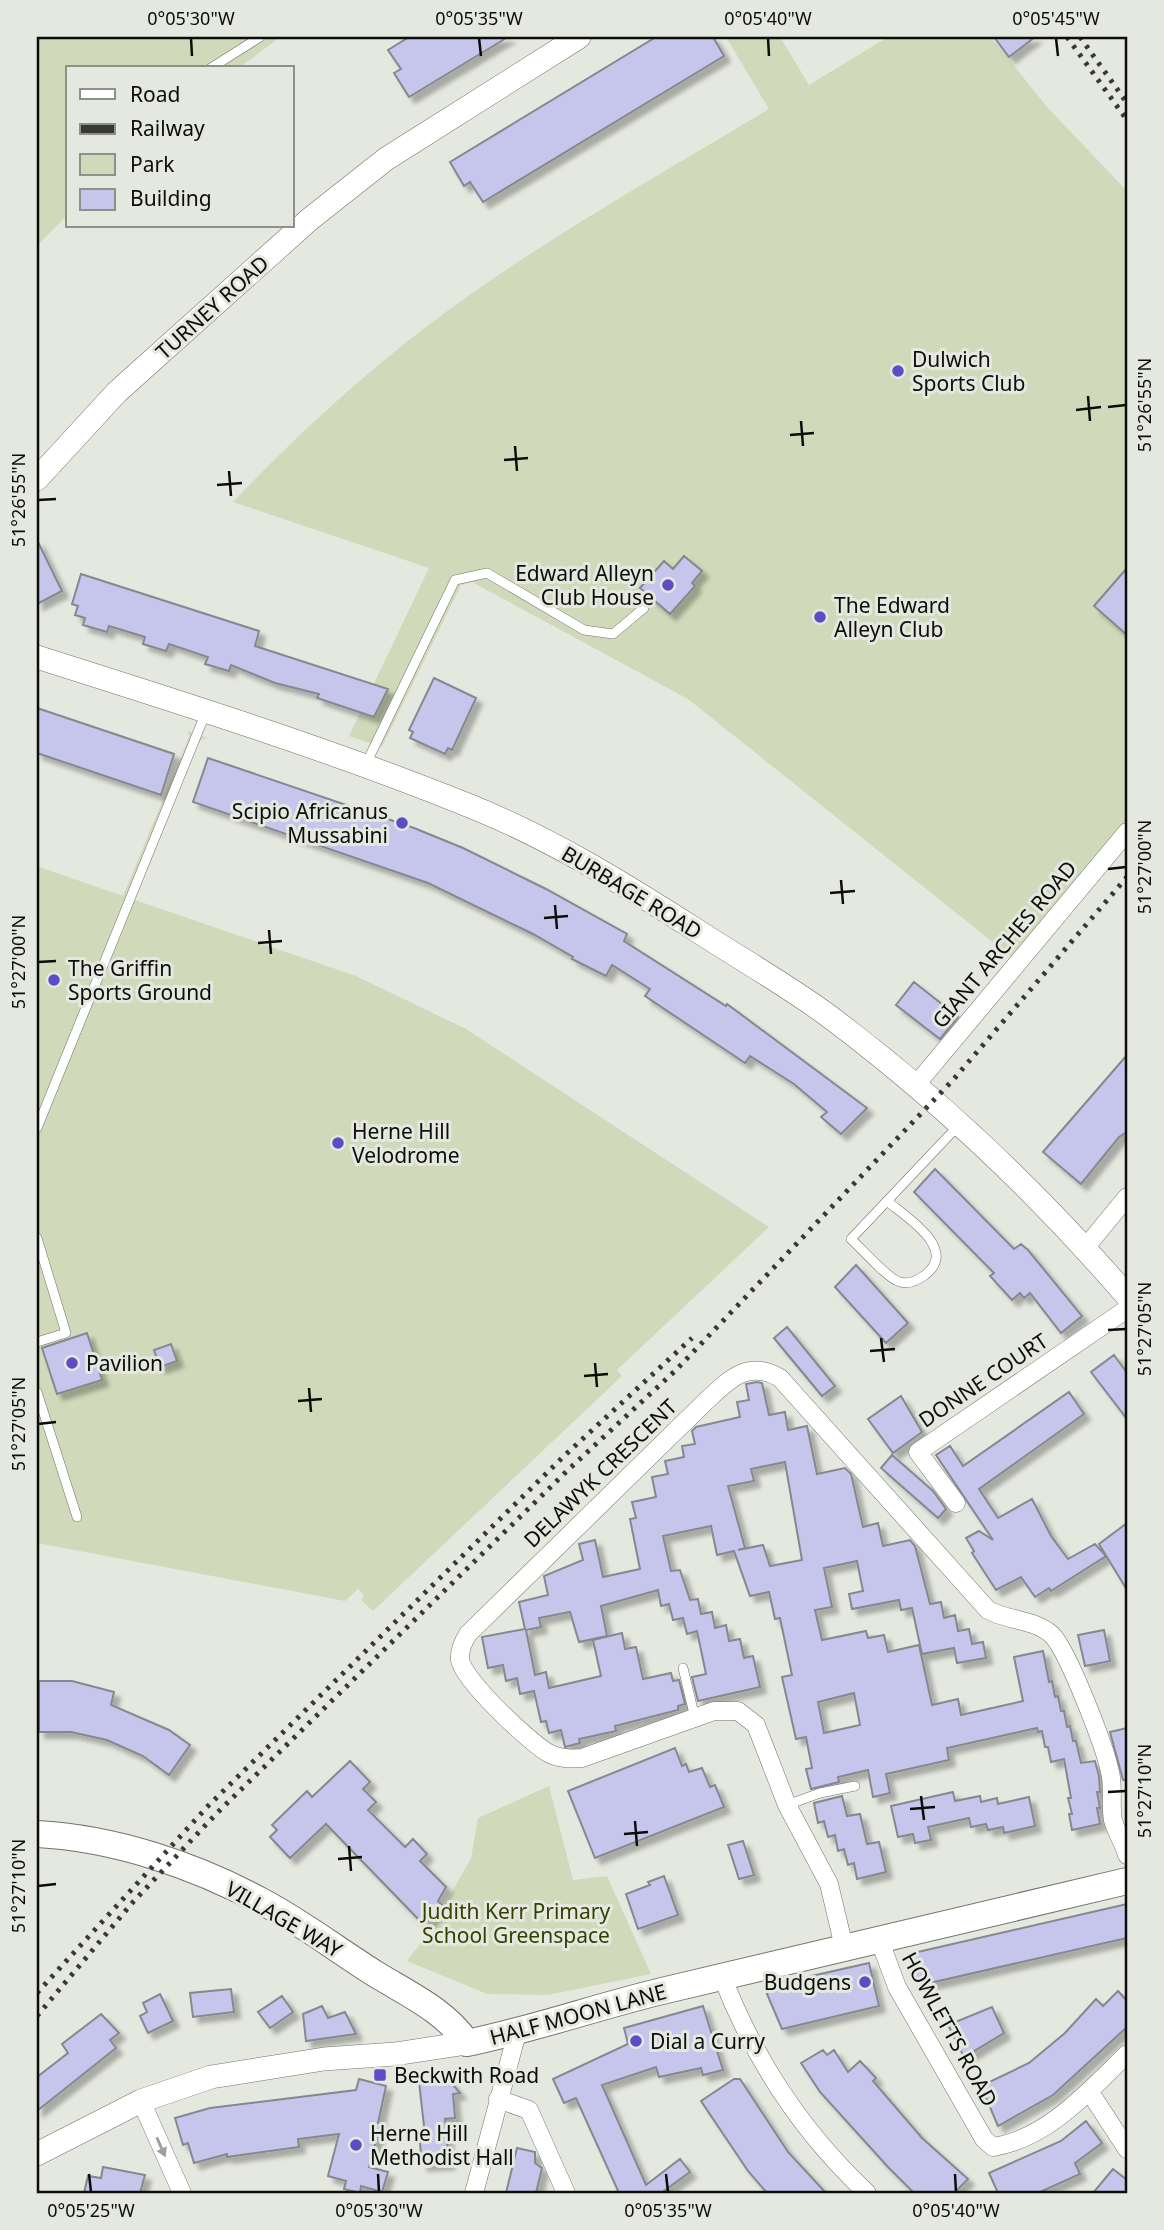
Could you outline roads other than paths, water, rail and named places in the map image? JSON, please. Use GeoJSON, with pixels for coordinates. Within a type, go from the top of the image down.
{"type":"FeatureCollection","features":[{"type":"Feature","properties":{"kind":"main road","name":"VILLAGE WAY"},"geometry":{"type":"LineString","coordinates":[[37,1834],[76,1838],[141,1853],[231,1886],[283,1914],[414,1996],[458,2029],[467,2043]]}},
{"type":"Feature","properties":{"kind":"main road","name":"HALF MOON LANE"},"geometry":{"type":"LineString","coordinates":[[467,2043],[517,2033],[634,1997],[1127,1881]]}},
{"type":"Feature","properties":{"kind":"street","name":"TURNEY ROAD"},"geometry":{"type":"LineString","coordinates":[[37,479],[117,392],[310,219],[386,159],[579,37]]}},
{"type":"Feature","properties":{"kind":"street","name":"BURBAGE ROAD"},"geometry":{"type":"LineString","coordinates":[[37,657],[206,712],[472,807],[554,845],[640,894],[825,1013],[915,1086],[959,1124],[1085,1248],[1127,1296]]}},
{"type":"Feature","properties":{"kind":"street","name":"GIANT ARCHES ROAD"},"geometry":{"type":"LineString","coordinates":[[915,1086],[1127,832]]}},
{"type":"Feature","properties":{"kind":"street"},"geometry":{"type":"LineString","coordinates":[[1085,1248],[1127,1197]]}},
{"type":"Feature","properties":{"kind":"street","name":"DONNE COURT"},"geometry":{"type":"LineString","coordinates":[[956,1503],[918,1452],[1127,1309]]}},
{"type":"Feature","properties":{"kind":"street","name":"DELAWYK CRESCENT"},"geometry":{"type":"LineString","coordinates":[[844,1947],[829,1884],[787,1805],[761,1735],[750,1718],[730,1709],[695,1718],[582,1758],[556,1756],[534,1743],[472,1680],[464,1669],[460,1651],[468,1634],[727,1381],[743,1371],[763,1370],[780,1378],[793,1390],[988,1610],[1009,1620],[1035,1624],[1051,1634],[1063,1651],[1107,1759],[1112,1784],[1113,1820],[1127,1853]]}},
{"type":"Feature","properties":{"kind":"street","name":"HOWLETTS ROAD"},"geometry":{"type":"LineString","coordinates":[[879,1939],[897,1987],[984,2139],[993,2147],[1024,2136],[1059,2116],[1089,2091]]}},
{"type":"Feature","properties":{"kind":"street"},"geometry":{"type":"LineString","coordinates":[[722,1976],[744,2027],[775,2083],[815,2138],[867,2193]]}},
{"type":"Feature","properties":{"kind":"street"},"geometry":{"type":"LineString","coordinates":[[474,2193],[517,2033]]}},
{"type":"Feature","properties":{"kind":"street","name":"HALF MOON LANE"},"geometry":{"type":"LineString","coordinates":[[37,2154],[141,2101],[211,2077],[324,2059],[394,2054],[467,2043]]}},
{"type":"Feature","properties":{"kind":"street"},"geometry":{"type":"LineString","coordinates":[[1127,2054],[1089,2091],[1127,2149]]}},
{"type":"Feature","properties":{"kind":"street"},"geometry":{"type":"LineString","coordinates":[[498,2099],[529,2110],[566,2193]]}},
{"type":"Feature","properties":{"kind":"street"},"geometry":{"type":"LineString","coordinates":[[141,2101],[182,2193]]}},
{"type":"Feature","properties":{"kind":"lane"},"geometry":{"type":"LineString","coordinates":[[214,66],[260,37]]}},
{"type":"Feature","properties":{"kind":"lane"},"geometry":{"type":"LineString","coordinates":[[364,767],[455,580],[487,573],[584,630],[613,634],[644,608]]}},
{"type":"Feature","properties":{"kind":"lane"},"geometry":{"type":"LineString","coordinates":[[37,1128],[206,712]]}},
{"type":"Feature","properties":{"kind":"lane"},"geometry":{"type":"LineString","coordinates":[[887,1201],[933,1240],[935,1263],[929,1272],[910,1283],[898,1282],[851,1239],[959,1124]]}},
{"type":"Feature","properties":{"kind":"lane"},"geometry":{"type":"LineString","coordinates":[[37,1238],[66,1333],[37,1342]]}},
{"type":"Feature","properties":{"kind":"lane"},"geometry":{"type":"LineString","coordinates":[[37,1392],[77,1517]]}},
{"type":"Feature","properties":{"kind":"lane"},"geometry":{"type":"LineString","coordinates":[[683,1668],[695,1718]]}},
{"type":"Feature","properties":{"kind":"lane"},"geometry":{"type":"LineString","coordinates":[[787,1805],[820,1793],[856,1786]]}},
{"type":"Feature","properties":{"kind":"railway"},"geometry":{"type":"LineString","coordinates":[[1067,37],[1127,120]]}},
{"type":"Feature","properties":{"kind":"railway"},"geometry":{"type":"LineString","coordinates":[[1080,37],[1127,103]]}},
{"type":"Feature","properties":{"kind":"railway"},"geometry":{"type":"LineString","coordinates":[[37,2016],[133,1902],[217,1813],[568,1470],[676,1370],[953,1080],[1127,877]]}},
{"type":"Feature","properties":{"kind":"railway"},"geometry":{"type":"LineString","coordinates":[[37,1993],[208,1806],[563,1457],[692,1338]]}},
{"type":"Feature","properties":{"kind":"place","name":"Dulwich Sports Club"},"geometry":{"type":"Point","coordinates":[898,371]}},
{"type":"Feature","properties":{"kind":"place","name":"Edward Alleyn Club House"},"geometry":{"type":"Point","coordinates":[668,585]}},
{"type":"Feature","properties":{"kind":"place","name":"The Edward Alleyn Club"},"geometry":{"type":"Point","coordinates":[820,617]}},
{"type":"Feature","properties":{"kind":"place","name":"Scipio Africanus Mussabini"},"geometry":{"type":"Point","coordinates":[402,823]}},
{"type":"Feature","properties":{"kind":"place","name":"The Griffin Sports Ground"},"geometry":{"type":"Point","coordinates":[54,980]}},
{"type":"Feature","properties":{"kind":"place","name":"Herne Hill Velodrome"},"geometry":{"type":"Point","coordinates":[338,1143]}},
{"type":"Feature","properties":{"kind":"place","name":"Pavilion"},"geometry":{"type":"Point","coordinates":[72,1363]}},
{"type":"Feature","properties":{"kind":"place","name":"Budgens"},"geometry":{"type":"Point","coordinates":[865,1982]}},
{"type":"Feature","properties":{"kind":"place","name":"Dial a Curry"},"geometry":{"type":"Point","coordinates":[636,2041]}},
{"type":"Feature","properties":{"kind":"place","name":"Beckwith Road"},"geometry":{"type":"Point","coordinates":[380,2075]}},
{"type":"Feature","properties":{"kind":"place","name":"Herne Hill Methodist Hall"},"geometry":{"type":"Point","coordinates":[356,2145]}},
{"type":"Feature","properties":{"kind":"park label","name":"Judith Kerr Primary School Greenspace"},"geometry":{"type":"Point","coordinates":[516,1923]}}]}
